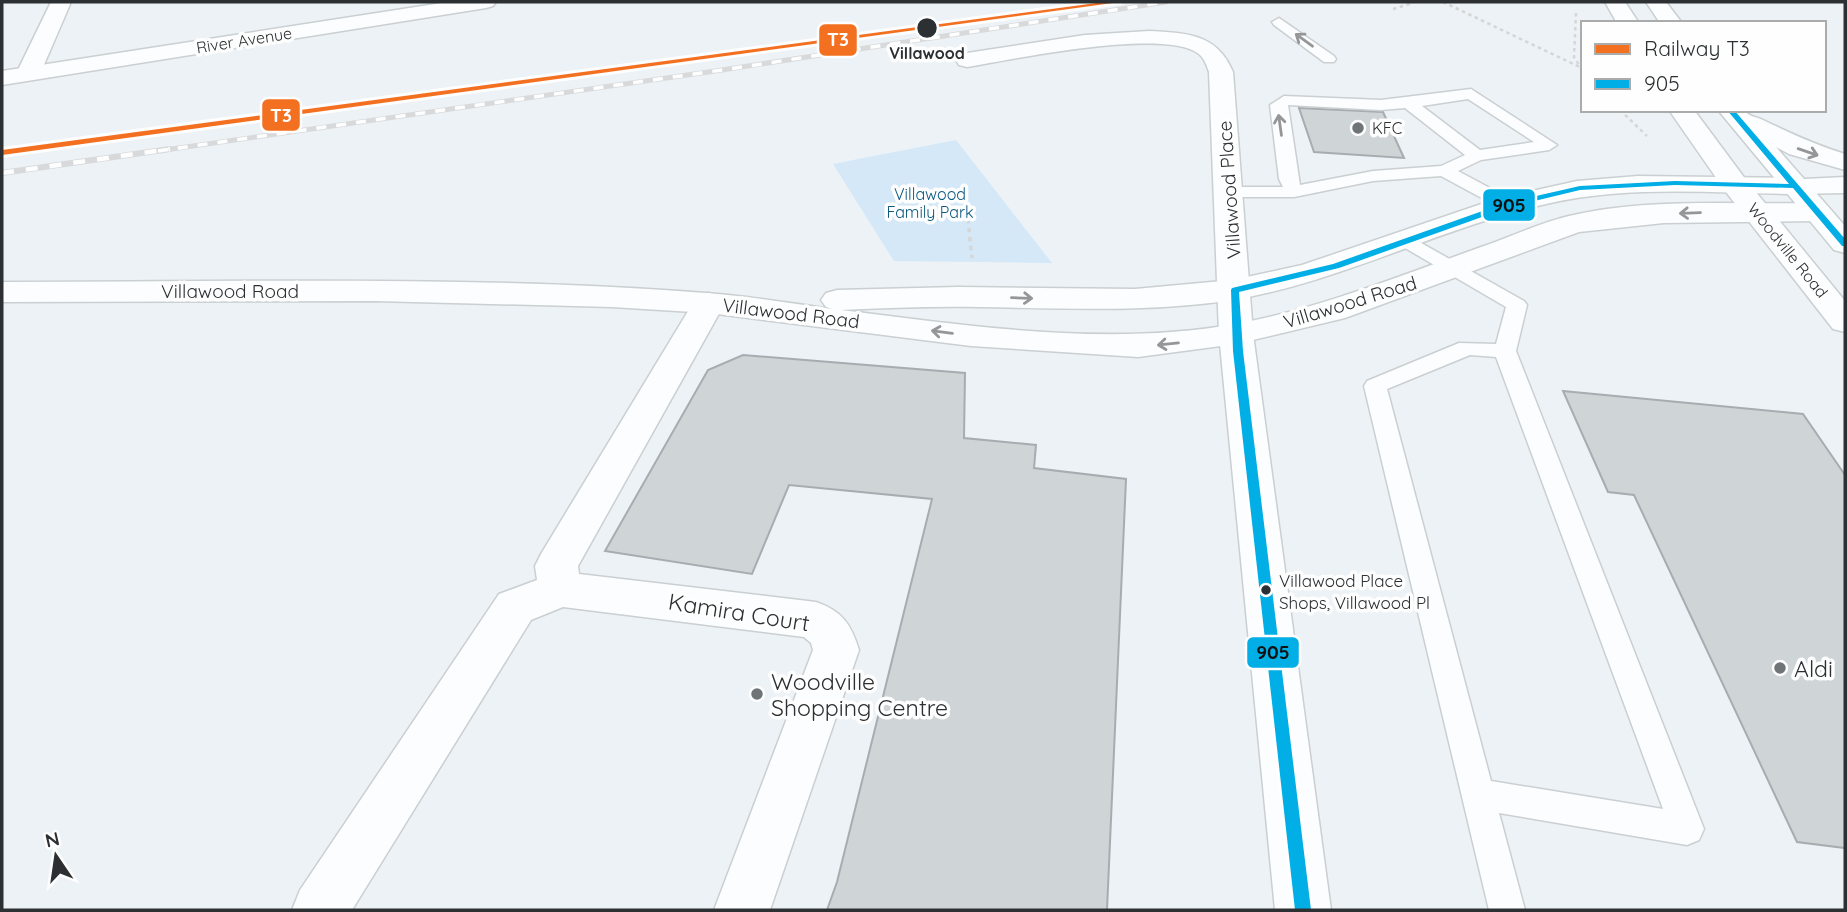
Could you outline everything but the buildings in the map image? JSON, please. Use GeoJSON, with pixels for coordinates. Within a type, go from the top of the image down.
{"type":"FeatureCollection","features":[{"type":"Feature","properties":{"kind":"street"},"geometry":{"type":"LineString","coordinates":[[28,74],[61,2]]}},
{"type":"Feature","properties":{"kind":"street","name":"River Avenue"},"geometry":{"type":"LineString","coordinates":[[2,78],[485,2]]}},
{"type":"Feature","properties":{"kind":"street"},"geometry":{"type":"LineString","coordinates":[[1615,2],[1627,21]]}},
{"type":"Feature","properties":{"kind":"street"},"geometry":{"type":"LineString","coordinates":[[1656,2],[1670,21]]}},
{"type":"Feature","properties":{"kind":"street","name":"Villawood Place"},"geometry":{"type":"LineString","coordinates":[[967,60],[1107,40],[1153,37],[1200,44],[1212,53],[1221,72],[1236,334],[1303,910]]}},
{"type":"Feature","properties":{"kind":"street","name":"Woodville Road"},"geometry":{"type":"LineString","coordinates":[[1682,112],[1736,186],[1845,322]]}},
{"type":"Feature","properties":{"kind":"street"},"geometry":{"type":"LineString","coordinates":[[1732,112],[1794,186],[1831,211],[1845,244]]}},
{"type":"Feature","properties":{"kind":"street"},"geometry":{"type":"LineString","coordinates":[[1733,112],[1798,148],[1845,162]]}},
{"type":"Feature","properties":{"kind":"street","name":"Villawood Road"},"geometry":{"type":"LineString","coordinates":[[709,303],[974,296],[1107,301],[1174,298],[1235,290],[1336,266],[1508,205],[1580,188],[1675,183],[1736,186],[1845,184]]}},
{"type":"Feature","properties":{"kind":"street","name":"Villawood Road"},"geometry":{"type":"LineString","coordinates":[[2,292],[374,291],[612,297],[709,303],[971,336],[1109,345],[1169,344],[1236,334],[1333,312],[1544,233],[1609,217],[1831,211]]}},
{"type":"Feature","properties":{"kind":"street"},"geometry":{"type":"LineString","coordinates":[[561,589],[556,566],[709,303]]}},
{"type":"Feature","properties":{"kind":"street","name":"Kamira Court"},"geometry":{"type":"LineString","coordinates":[[320,910],[515,607],[561,589],[816,620],[831,633],[836,650],[742,910]]}},
{"type":"Feature","properties":{"kind":"lane"},"geometry":{"type":"LineString","coordinates":[[1279,22],[1329,59]]}},
{"type":"Feature","properties":{"kind":"lane"},"geometry":{"type":"LineString","coordinates":[[1228,192],[1294,192],[1373,176],[1444,171],[1477,156],[1549,145],[1471,94],[1381,106],[1284,101],[1279,105],[1288,179],[1294,192]]}},
{"type":"Feature","properties":{"kind":"lane"},"geometry":{"type":"LineString","coordinates":[[1408,103],[1477,156]]}},
{"type":"Feature","properties":{"kind":"lane"},"geometry":{"type":"LineString","coordinates":[[1444,171],[1508,205]]}},
{"type":"Feature","properties":{"kind":"lane"},"geometry":{"type":"LineString","coordinates":[[1407,241],[1517,305],[1505,351],[1687,829],[1478,794]]}},
{"type":"Feature","properties":{"kind":"lane"},"geometry":{"type":"LineString","coordinates":[[1505,351],[1467,348],[1375,386],[1507,910]]}},
{"type":"Feature","properties":{"kind":"path"},"geometry":{"type":"LineString","coordinates":[[1393,9],[1413,3],[1411,2]]}},
{"type":"Feature","properties":{"kind":"path"},"geometry":{"type":"LineString","coordinates":[[1443,2],[1581,69]]}},
{"type":"Feature","properties":{"kind":"path"},"geometry":{"type":"LineString","coordinates":[[1577,2],[1574,57],[1581,69]]}},
{"type":"Feature","properties":{"kind":"path"},"geometry":{"type":"LineString","coordinates":[[1622,112],[1656,144]]}},
{"type":"Feature","properties":{"kind":"path"},"geometry":{"type":"LineString","coordinates":[[967,210],[973,268]]}},
{"type":"Feature","properties":{"kind":"green space","name":"Villawood Family Park"},"geometry":{"type":"Polygon","coordinates":[[[956,140],[1052,263],[894,261],[833,164],[956,140]]]}},
{"type":"Feature","properties":{"kind":"railway"},"geometry":{"type":"LineString","coordinates":[[158,151],[722,70],[1166,2]]}},
{"type":"Feature","properties":{"kind":"railway"},"geometry":{"type":"LineString","coordinates":[[2,173],[170,149]]}},
{"type":"Feature","properties":{"kind":"rail line","name":"T3"},"geometry":{"type":"LineString","coordinates":[[2,153],[1117,2]]}},
{"type":"Feature","properties":{"kind":"transit line","name":"905"},"geometry":{"type":"LineString","coordinates":[[1732,112],[1845,244]]}},
{"type":"Feature","properties":{"kind":"transit line","name":"905"},"geometry":{"type":"LineString","coordinates":[[1235,290],[1336,266],[1508,205],[1580,188],[1675,183],[1794,186]]}},
{"type":"Feature","properties":{"kind":"transit line","name":"905"},"geometry":{"type":"LineString","coordinates":[[1235,290],[1238,351],[1303,910]]}},
{"type":"Feature","properties":{"kind":"place","name":"Villawood"},"geometry":{"type":"Point","coordinates":[927,28]}},
{"type":"Feature","properties":{"kind":"place","name":"KFC"},"geometry":{"type":"Point","coordinates":[1358,128]}},
{"type":"Feature","properties":{"kind":"place","name":"Villawood Place Shops, Villawood Pl"},"geometry":{"type":"Point","coordinates":[1266,590]}},
{"type":"Feature","properties":{"kind":"place","name":"Aldi"},"geometry":{"type":"Point","coordinates":[1780,668]}},
{"type":"Feature","properties":{"kind":"place","name":"Woodville Shopping Centre"},"geometry":{"type":"Point","coordinates":[757,694]}}]}
